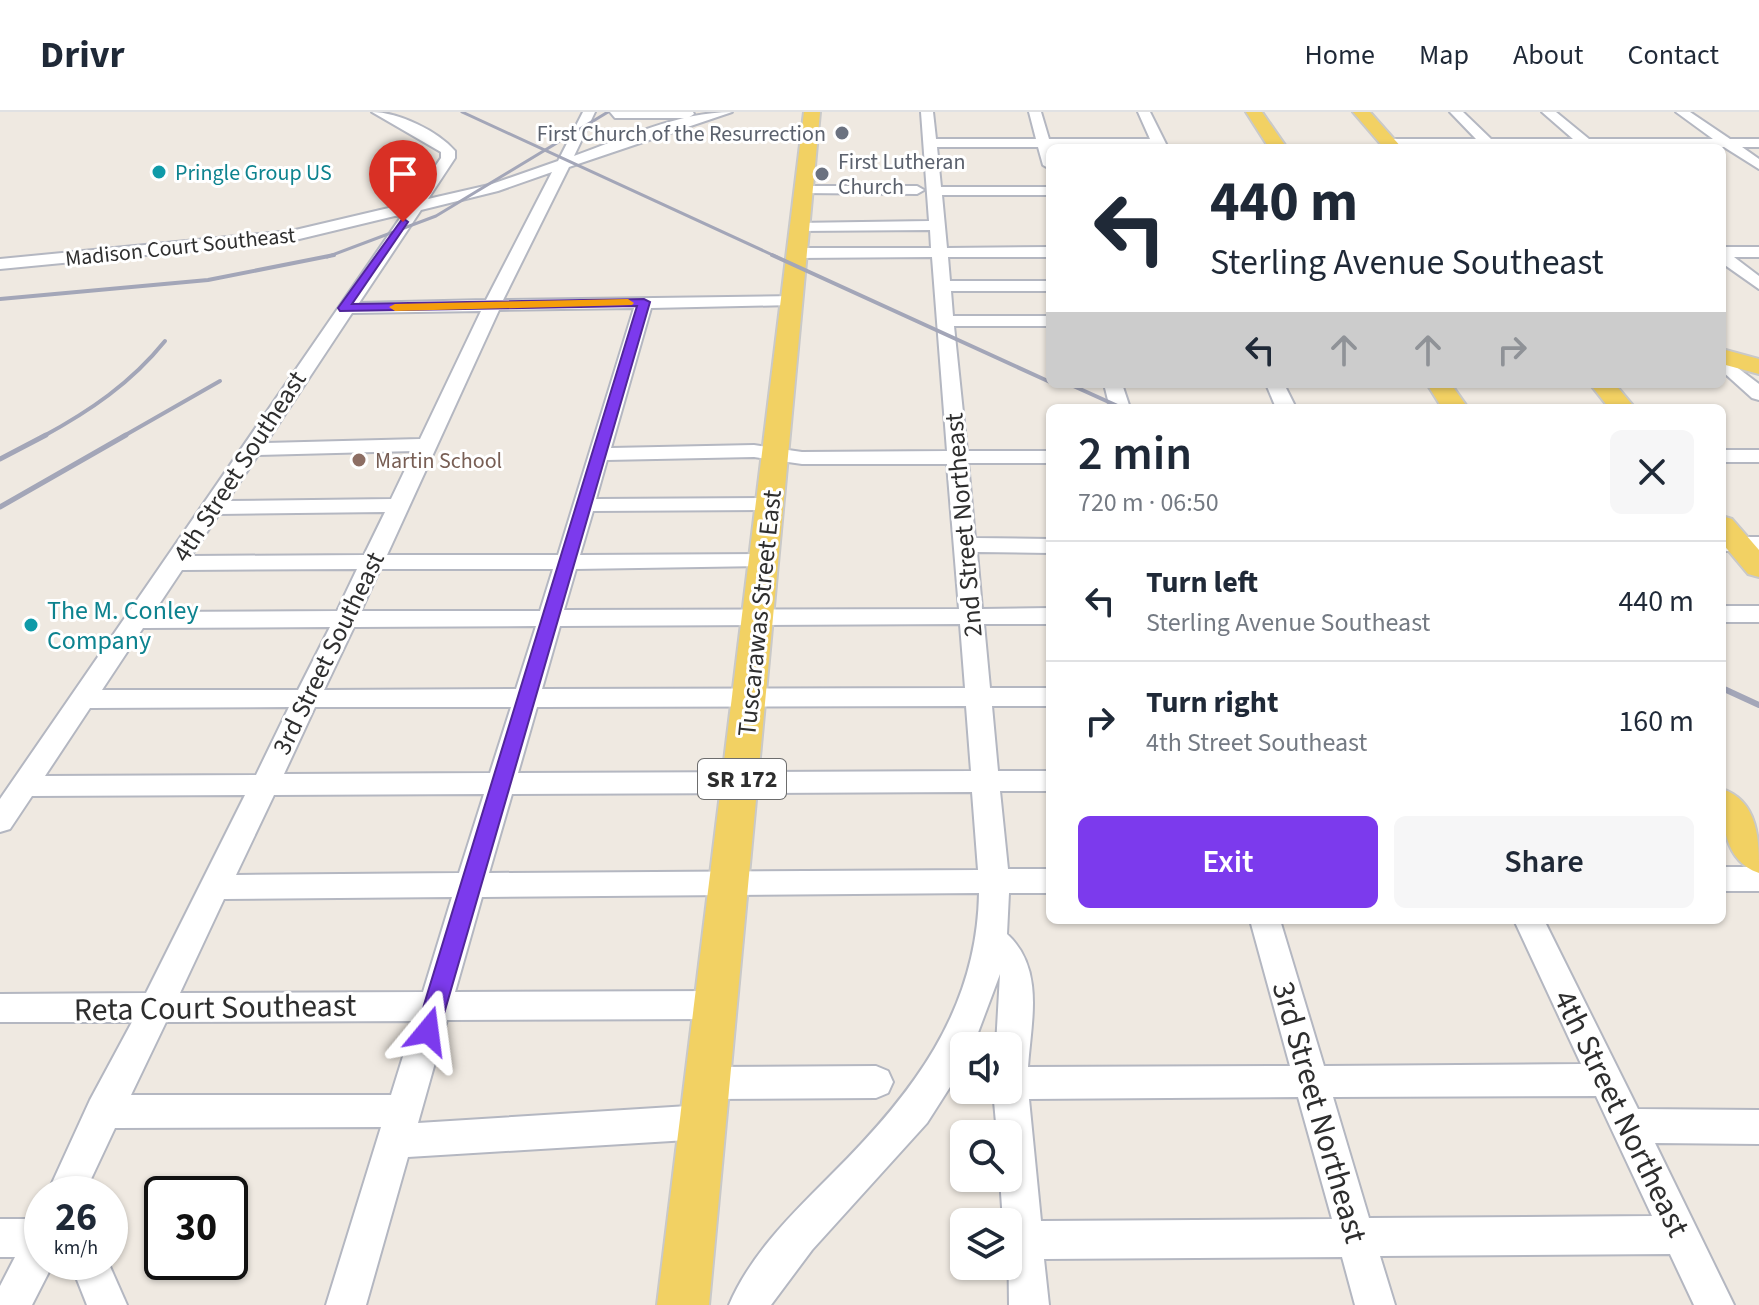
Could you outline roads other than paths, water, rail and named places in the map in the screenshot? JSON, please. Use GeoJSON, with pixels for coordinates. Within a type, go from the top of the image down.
{"type":"FeatureCollection","features":[{"type":"Feature","properties":{"kind":"main road","name":"Tuscarawas Street East"},"geometry":{"type":"LineString","coordinates":[[683,1305],[731,884],[812,112]]}},
{"type":"Feature","properties":{"kind":"main road"},"geometry":{"type":"LineString","coordinates":[[1254,112],[1275,144]]}},
{"type":"Feature","properties":{"kind":"main road"},"geometry":{"type":"LineString","coordinates":[[1361,112],[1390,144]]}},
{"type":"Feature","properties":{"kind":"main road"},"geometry":{"type":"LineString","coordinates":[[1726,361],[1756,382]]}},
{"type":"Feature","properties":{"kind":"main road"},"geometry":{"type":"LineString","coordinates":[[1605,388],[1619,404]]}},
{"type":"Feature","properties":{"kind":"main road"},"geometry":{"type":"LineString","coordinates":[[1735,540],[1759,568]]}},
{"type":"Feature","properties":{"kind":"main road"},"geometry":{"type":"LineString","coordinates":[[1726,808],[1756,848]]}},
{"type":"Feature","properties":{"kind":"street","name":"4th Street Southeast"},"geometry":{"type":"LineString","coordinates":[[0,821],[448,158],[448,151],[437,140],[378,112]]}},
{"type":"Feature","properties":{"kind":"street","name":"3rd Street Southeast"},"geometry":{"type":"LineString","coordinates":[[73,1176],[307,700],[492,306],[589,112]]}},
{"type":"Feature","properties":{"kind":"street","name":"Madison Court Southeast"},"geometry":{"type":"LineString","coordinates":[[0,264],[264,240],[414,208],[508,183],[700,115],[726,112]]}},
{"type":"Feature","properties":{"kind":"street","name":"2nd Street Northeast"},"geometry":{"type":"LineString","coordinates":[[749,1305],[801,1228],[893,1137],[936,1083],[974,1005],[992,939],[993,882],[937,225],[925,190],[929,143],[927,112]]}},
{"type":"Feature","properties":{"kind":"street"},"geometry":{"type":"LineString","coordinates":[[1035,112],[1046,150]]}},
{"type":"Feature","properties":{"kind":"street"},"geometry":{"type":"LineString","coordinates":[[1144,112],[1160,144]]}},
{"type":"Feature","properties":{"kind":"street"},"geometry":{"type":"LineString","coordinates":[[1456,112],[1489,144]]}},
{"type":"Feature","properties":{"kind":"street"},"geometry":{"type":"LineString","coordinates":[[1548,112],[1587,144]]}},
{"type":"Feature","properties":{"kind":"street"},"geometry":{"type":"LineString","coordinates":[[1682,112],[1759,165]]}},
{"type":"Feature","properties":{"kind":"street"},"geometry":{"type":"LineString","coordinates":[[615,114],[700,115],[694,133]]}},
{"type":"Feature","properties":{"kind":"street"},"geometry":{"type":"LineString","coordinates":[[929,143],[1102,144]]}},
{"type":"Feature","properties":{"kind":"street"},"geometry":{"type":"LineString","coordinates":[[1682,144],[1759,143]]}},
{"type":"Feature","properties":{"kind":"street"},"geometry":{"type":"LineString","coordinates":[[508,183],[538,184],[549,191]]}},
{"type":"Feature","properties":{"kind":"street"},"geometry":{"type":"LineString","coordinates":[[804,190],[1046,191]]}},
{"type":"Feature","properties":{"kind":"street"},"geometry":{"type":"LineString","coordinates":[[799,239],[937,225]]}},
{"type":"Feature","properties":{"kind":"street"},"geometry":{"type":"LineString","coordinates":[[799,239],[939,252],[1046,252]]}},
{"type":"Feature","properties":{"kind":"street"},"geometry":{"type":"LineString","coordinates":[[1726,254],[1759,252]]}},
{"type":"Feature","properties":{"kind":"street"},"geometry":{"type":"LineString","coordinates":[[1726,257],[1759,284]]}},
{"type":"Feature","properties":{"kind":"street"},"geometry":{"type":"LineString","coordinates":[[942,286],[1046,286]]}},
{"type":"Feature","properties":{"kind":"street"},"geometry":{"type":"LineString","coordinates":[[344,308],[792,300]]}},
{"type":"Feature","properties":{"kind":"street"},"geometry":{"type":"LineString","coordinates":[[346,1305],[644,302]]}},
{"type":"Feature","properties":{"kind":"street"},"geometry":{"type":"LineString","coordinates":[[945,321],[1046,321]]}},
{"type":"Feature","properties":{"kind":"street"},"geometry":{"type":"LineString","coordinates":[[1726,382],[1756,382]]}},
{"type":"Feature","properties":{"kind":"street"},"geometry":{"type":"LineString","coordinates":[[251,449],[427,445]]}},
{"type":"Feature","properties":{"kind":"street"},"geometry":{"type":"LineString","coordinates":[[600,454],[754,451],[802,458],[1046,457]]}},
{"type":"Feature","properties":{"kind":"street"},"geometry":{"type":"LineString","coordinates":[[1726,456],[1759,456]]}},
{"type":"Feature","properties":{"kind":"street"},"geometry":{"type":"LineString","coordinates":[[585,505],[770,504]]}},
{"type":"Feature","properties":{"kind":"street"},"geometry":{"type":"LineString","coordinates":[[211,508],[399,505]]}},
{"type":"Feature","properties":{"kind":"street"},"geometry":{"type":"LineString","coordinates":[[964,545],[1046,546]]}},
{"type":"Feature","properties":{"kind":"street"},"geometry":{"type":"LineString","coordinates":[[175,563],[764,561]]}},
{"type":"Feature","properties":{"kind":"street"},"geometry":{"type":"LineString","coordinates":[[1726,614],[1759,614]]}},
{"type":"Feature","properties":{"kind":"street"},"geometry":{"type":"LineString","coordinates":[[138,620],[1046,616]]}},
{"type":"Feature","properties":{"kind":"street"},"geometry":{"type":"LineString","coordinates":[[84,699],[1046,697]]}},
{"type":"Feature","properties":{"kind":"street"},"geometry":{"type":"LineString","coordinates":[[23,786],[1046,781]]}},
{"type":"Feature","properties":{"kind":"street"},"geometry":{"type":"LineString","coordinates":[[1726,879],[1759,879]]}},
{"type":"Feature","properties":{"kind":"street"},"geometry":{"type":"LineString","coordinates":[[214,887],[1046,881]]}},
{"type":"Feature","properties":{"kind":"street","name":"3rd Street Northeast"},"geometry":{"type":"LineString","coordinates":[[1266,924],[1375,1305]]}},
{"type":"Feature","properties":{"kind":"street","name":"4th Street Northeast"},"geometry":{"type":"LineString","coordinates":[[1531,924],[1714,1305]]}},
{"type":"Feature","properties":{"kind":"street"},"geometry":{"type":"LineString","coordinates":[[992,939],[1011,957],[1016,969],[1013,1032]]}},
{"type":"Feature","properties":{"kind":"street","name":"Reta Court Southeast"},"geometry":{"type":"LineString","coordinates":[[0,1008],[717,1005]]}},
{"type":"Feature","properties":{"kind":"street"},"geometry":{"type":"LineString","coordinates":[[1022,1083],[1606,1080]]}},
{"type":"Feature","properties":{"kind":"street"},"geometry":{"type":"LineString","coordinates":[[709,1083],[876,1082]]}},
{"type":"Feature","properties":{"kind":"street"},"geometry":{"type":"LineString","coordinates":[[1012,1104],[1029,1305]]}},
{"type":"Feature","properties":{"kind":"street"},"geometry":{"type":"LineString","coordinates":[[86,1176],[95,1128],[704,1122]]}},
{"type":"Feature","properties":{"kind":"street"},"geometry":{"type":"LineString","coordinates":[[1628,1126],[1759,1127]]}},
{"type":"Feature","properties":{"kind":"street"},"geometry":{"type":"LineString","coordinates":[[1023,1240],[1680,1235]]}},
{"type":"Feature","properties":{"kind":"street"},"geometry":{"type":"LineString","coordinates":[[0,1238],[24,1238]]}},
{"type":"Feature","properties":{"kind":"street"},"geometry":{"type":"LineString","coordinates":[[11,1305],[24,1280]]}},
{"type":"Feature","properties":{"kind":"street"},"geometry":{"type":"LineString","coordinates":[[97,1280],[107,1305]]}},
{"type":"Feature","properties":{"kind":"railway"},"geometry":{"type":"LineString","coordinates":[[462,112],[545,150]]}},
{"type":"Feature","properties":{"kind":"railway"},"geometry":{"type":"LineString","coordinates":[[545,150],[608,112]]}},
{"type":"Feature","properties":{"kind":"railway"},"geometry":{"type":"LineString","coordinates":[[330,256],[436,216],[545,150]]}},
{"type":"Feature","properties":{"kind":"railway"},"geometry":{"type":"LineString","coordinates":[[545,150],[777,257]]}},
{"type":"Feature","properties":{"kind":"railway"},"geometry":{"type":"LineString","coordinates":[[772,255],[1046,380]]}},
{"type":"Feature","properties":{"kind":"railway"},"geometry":{"type":"LineString","coordinates":[[0,299],[208,280],[330,256]]}},
{"type":"Feature","properties":{"kind":"railway"},"geometry":{"type":"LineString","coordinates":[[42,437],[109,395],[165,341]]}},
{"type":"Feature","properties":{"kind":"railway"},"geometry":{"type":"LineString","coordinates":[[122,437],[220,381]]}},
{"type":"Feature","properties":{"kind":"railway"},"geometry":{"type":"LineString","coordinates":[[1078,388],[1113,404]]}},
{"type":"Feature","properties":{"kind":"railway"},"geometry":{"type":"LineString","coordinates":[[0,459],[46,435]]}},
{"type":"Feature","properties":{"kind":"railway"},"geometry":{"type":"LineString","coordinates":[[0,507],[126,435]]}},
{"type":"Feature","properties":{"kind":"railway"},"geometry":{"type":"LineString","coordinates":[[1726,690],[1759,705]]}},
{"type":"Feature","properties":{"kind":"place","name":"First Church of the Resurrection"},"geometry":{"type":"Point","coordinates":[842,133]}},
{"type":"Feature","properties":{"kind":"place","name":"Pringle Group US"},"geometry":{"type":"Point","coordinates":[159,172]}},
{"type":"Feature","properties":{"kind":"place","name":"First Lutheran Church"},"geometry":{"type":"Point","coordinates":[822,174]}},
{"type":"Feature","properties":{"kind":"place","name":"Martin School"},"geometry":{"type":"Point","coordinates":[359,460]}},
{"type":"Feature","properties":{"kind":"place","name":"The M. Conley Company"},"geometry":{"type":"Point","coordinates":[31,625]}}]}
